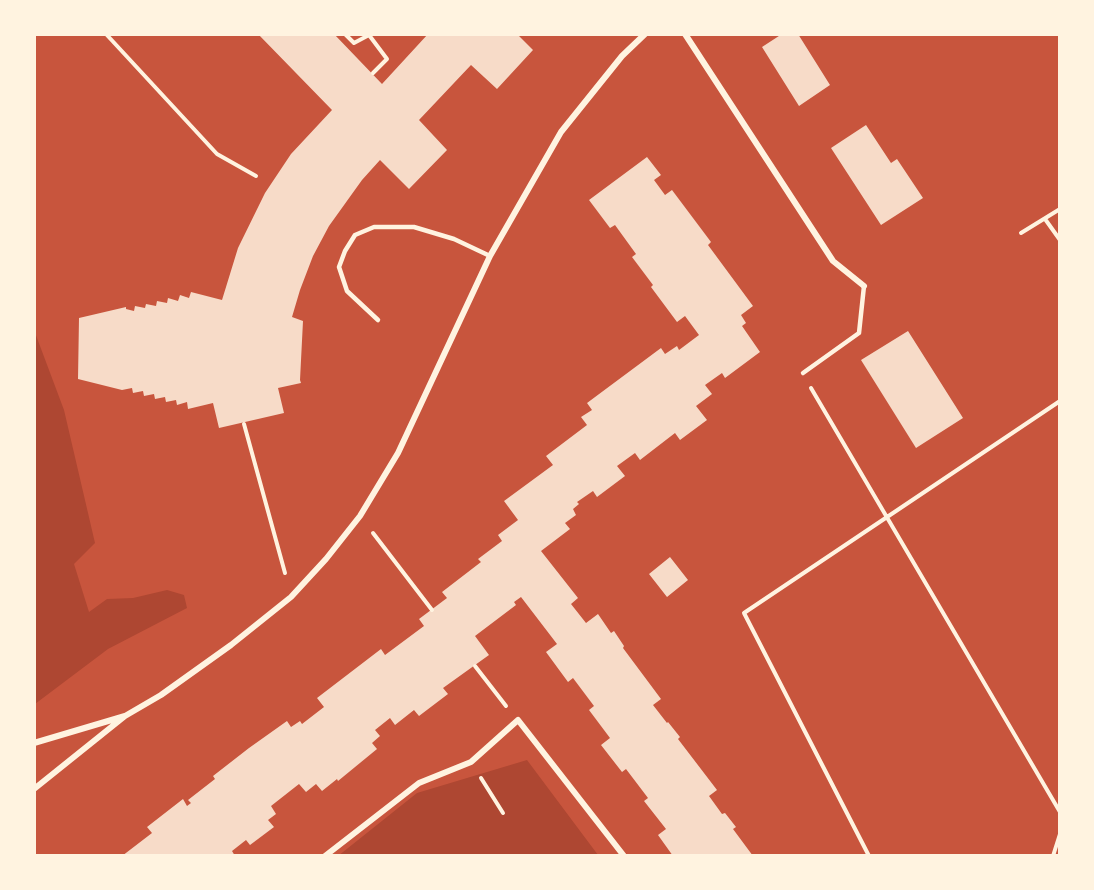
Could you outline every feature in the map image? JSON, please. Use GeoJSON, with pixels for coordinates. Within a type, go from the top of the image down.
{"type":"FeatureCollection","features":[{"type":"Feature","properties":{"kind":"street"},"geometry":{"type":"LineString","coordinates":[[34,789],[125,716],[231,645],[291,597],[326,559],[360,516],[398,453],[490,256],[561,132],[622,56],[645,34]]}},
{"type":"Feature","properties":{"kind":"street"},"geometry":{"type":"LineString","coordinates":[[685,34],[833,261],[864,285]]}},
{"type":"Feature","properties":{"kind":"street"},"geometry":{"type":"LineString","coordinates":[[34,743],[125,716]]}},
{"type":"Feature","properties":{"kind":"street"},"geometry":{"type":"LineString","coordinates":[[326,855],[419,783],[471,762],[518,720],[624,855]]}},
{"type":"Feature","properties":{"kind":"lane"},"geometry":{"type":"LineString","coordinates":[[378,320],[347,291],[339,267],[355,235],[374,227],[414,227],[454,239],[490,256]]}},
{"type":"Feature","properties":{"kind":"lane"},"geometry":{"type":"LineString","coordinates":[[803,373],[859,333],[864,285]]}},
{"type":"Feature","properties":{"kind":"path"},"geometry":{"type":"LineString","coordinates":[[106,34],[217,154],[256,176]]}},
{"type":"Feature","properties":{"kind":"path"},"geometry":{"type":"LineString","coordinates":[[345,34],[354,43],[369,35],[387,59],[373,73]]}},
{"type":"Feature","properties":{"kind":"path"},"geometry":{"type":"LineString","coordinates":[[1021,232],[1059,209]]}},
{"type":"Feature","properties":{"kind":"path"},"geometry":{"type":"LineString","coordinates":[[1045,219],[1059,240]]}},
{"type":"Feature","properties":{"kind":"path"},"geometry":{"type":"LineString","coordinates":[[803,373],[855,461],[885,518],[1059,812]]}},
{"type":"Feature","properties":{"kind":"path"},"geometry":{"type":"LineString","coordinates":[[869,855],[744,613],[1059,401]]}},
{"type":"Feature","properties":{"kind":"path"},"geometry":{"type":"LineString","coordinates":[[244,424],[291,597]]}},
{"type":"Feature","properties":{"kind":"path"},"geometry":{"type":"LineString","coordinates":[[360,516],[432,610]]}},
{"type":"Feature","properties":{"kind":"path"},"geometry":{"type":"LineString","coordinates":[[475,666],[518,720]]}},
{"type":"Feature","properties":{"kind":"path"},"geometry":{"type":"LineString","coordinates":[[471,762],[503,813]]}},
{"type":"Feature","properties":{"kind":"path"},"geometry":{"type":"LineString","coordinates":[[1053,855],[1059,834]]}},
{"type":"Feature","properties":{"kind":"shaded area"},"geometry":{"type":"Polygon","coordinates":[[[34,330],[64,410],[95,543],[74,564],[89,612],[107,599],[133,598],[167,590],[184,595],[187,608],[108,649],[35,704],[34,330]]]}},
{"type":"Feature","properties":{"kind":"shaded area"},"geometry":{"type":"Polygon","coordinates":[[[527,760],[598,855],[338,856],[417,793],[527,760]]]}},
{"type":"Feature","properties":{"kind":"building"},"geometry":{"type":"Polygon","coordinates":[[[258,34],[334,34],[382,84],[428,34],[517,34],[533,50],[497,89],[471,65],[419,120],[447,150],[409,189],[380,160],[362,180],[329,226],[313,256],[300,290],[292,317],[303,321],[301,383],[278,388],[284,413],[219,428],[213,403],[188,409],[187,402],[177,405],[176,400],[166,402],[165,397],[155,399],[154,394],[144,396],[143,391],[133,393],[132,388],[122,390],[78,379],[79,318],[126,307],[134,311],[135,306],[145,308],[146,304],[156,306],[157,301],[167,303],[168,298],[178,301],[180,295],[189,298],[191,292],[222,300],[238,248],[265,193],[291,154],[332,110],[258,34]]]}},
{"type":"Feature","properties":{"kind":"building"},"geometry":{"type":"Polygon","coordinates":[[[782,34],[798,34],[830,85],[799,106],[762,47],[782,34]]]}},
{"type":"Feature","properties":{"kind":"building"},"geometry":{"type":"Polygon","coordinates":[[[866,125],[891,163],[897,159],[923,198],[881,225],[831,148],[866,125]]]}},
{"type":"Feature","properties":{"kind":"building"},"geometry":{"type":"Polygon","coordinates":[[[647,157],[661,175],[654,180],[665,195],[672,190],[711,242],[708,245],[753,306],[741,315],[746,323],[742,326],[760,352],[725,378],[722,373],[705,385],[712,394],[696,406],[707,420],[680,440],[675,433],[640,460],[635,453],[617,466],[625,476],[597,497],[593,491],[577,502],[579,504],[573,509],[576,515],[565,523],[570,529],[541,551],[578,598],[571,604],[586,623],[598,614],[611,633],[614,631],[624,646],[623,648],[661,699],[653,705],[680,737],[678,739],[717,790],[709,796],[722,814],[725,813],[736,827],[733,829],[753,856],[673,856],[658,835],[666,829],[644,801],[648,798],[626,769],[622,772],[601,745],[610,738],[589,710],[594,706],[573,678],[568,682],[546,652],[557,644],[521,597],[514,602],[516,605],[475,636],[489,655],[443,688],[448,694],[419,716],[414,710],[395,725],[390,718],[375,730],[380,736],[372,743],[377,749],[322,791],[316,784],[306,792],[299,784],[271,806],[276,814],[268,820],[274,827],[250,845],[246,840],[232,851],[235,856],[122,856],[152,833],[147,827],[183,799],[187,806],[191,803],[188,800],[215,779],[213,776],[249,748],[287,721],[291,727],[300,721],[302,724],[324,707],[317,698],[381,649],[385,655],[424,626],[419,619],[447,598],[442,592],[481,562],[478,559],[502,541],[498,535],[518,520],[504,501],[553,465],[546,456],[587,425],[581,417],[592,410],[587,403],[661,348],[665,354],[677,346],[679,350],[699,335],[685,316],[677,322],[632,257],[636,254],[615,225],[610,228],[589,200],[647,157]]]}},
{"type":"Feature","properties":{"kind":"building"},"geometry":{"type":"Polygon","coordinates":[[[908,331],[963,418],[916,448],[861,360],[908,331]]]}},
{"type":"Feature","properties":{"kind":"building"},"geometry":{"type":"Polygon","coordinates":[[[670,557],[688,580],[667,597],[649,574],[670,557]]]}}]}
